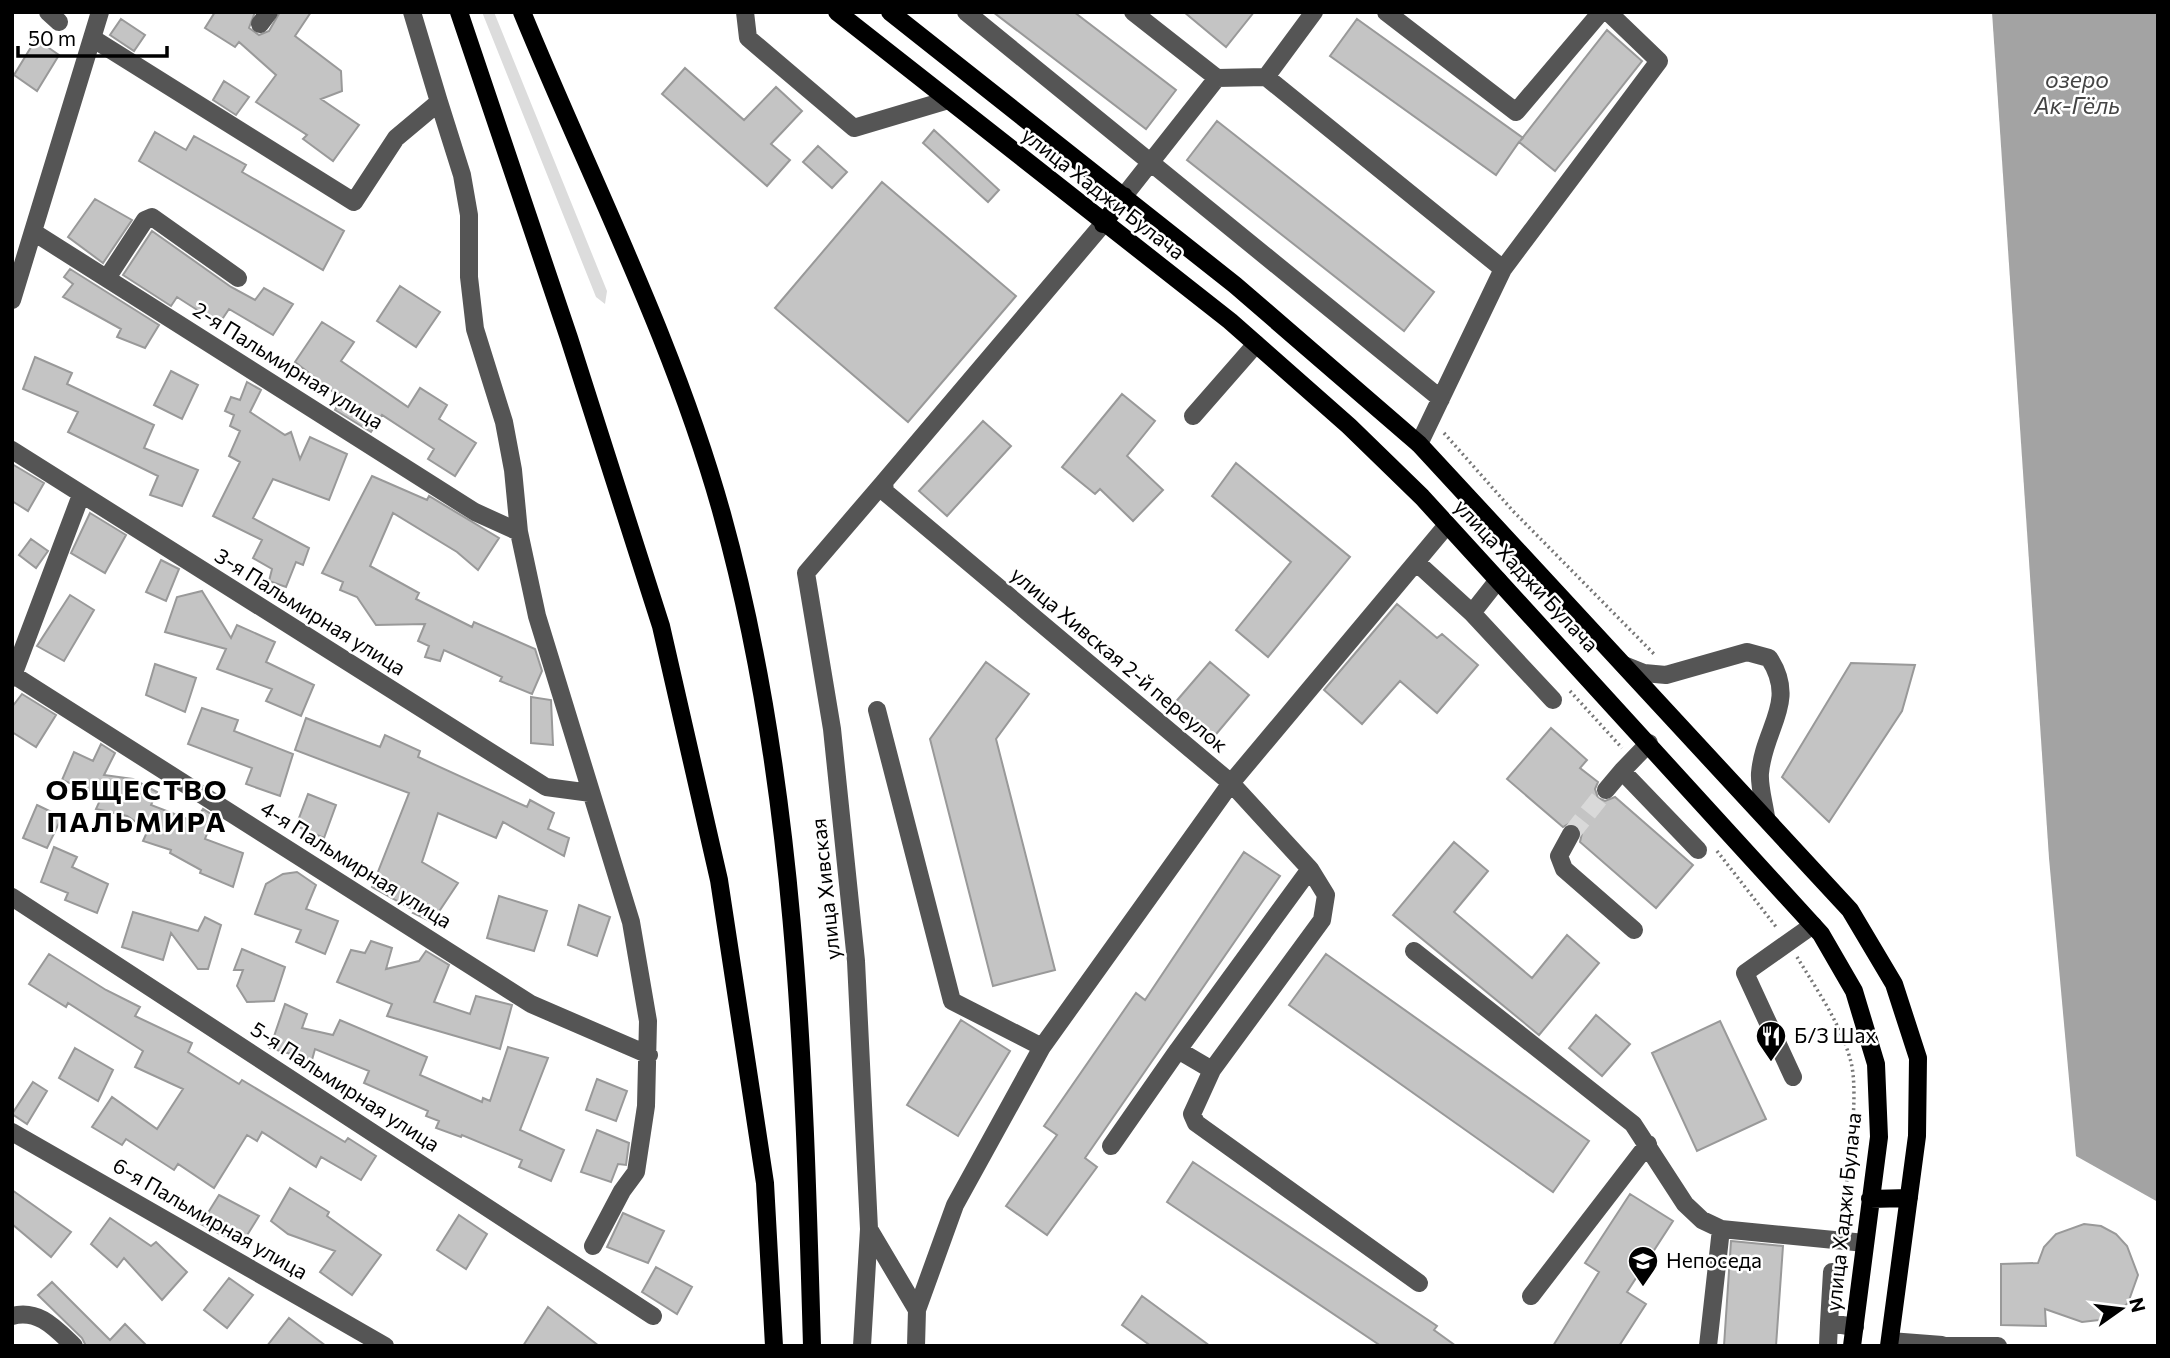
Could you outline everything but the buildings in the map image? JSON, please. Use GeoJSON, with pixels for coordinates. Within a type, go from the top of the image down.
{"type":"FeatureCollection","features":[{"type":"Feature","properties":{"kind":"main road"},"geometry":{"type":"LineString","coordinates":[[459,12],[561,313],[661,626],[719,880],[765,1183],[774,1346]]}},
{"type":"Feature","properties":{"kind":"main road"},"geometry":{"type":"LineString","coordinates":[[522,12],[695,427],[747,612],[781,803],[799,1023],[812,1346]]}},
{"type":"Feature","properties":{"kind":"main road","name":"улица Хаджи Булача"},"geometry":{"type":"LineString","coordinates":[[837,12],[1256,344],[1349,426],[1447,525],[1813,925],[1854,991],[1876,1064],[1879,1137],[1852,1346]]}},
{"type":"Feature","properties":{"kind":"main road","name":"улица Хаджи Булача"},"geometry":{"type":"LineString","coordinates":[[890,12],[1235,285],[1419,444],[1850,910],[1894,984],[1917,1058],[1917,1136],[1889,1343]]}},
{"type":"Feature","properties":{"kind":"main road"},"geometry":{"type":"LineString","coordinates":[[1103,224],[1124,196]]}},
{"type":"Feature","properties":{"kind":"main road"},"geometry":{"type":"LineString","coordinates":[[1870,1199],[1909,1198]]}},
{"type":"Feature","properties":{"kind":"street"},"geometry":{"type":"LineString","coordinates":[[12,300],[35,233],[100,12]]}},
{"type":"Feature","properties":{"kind":"street"},"geometry":{"type":"LineString","coordinates":[[412,12],[462,175],[469,215],[469,277],[475,329],[504,422],[513,470],[519,532],[537,616],[631,922],[648,1021],[649,1055],[643,1138],[636,1172],[622,1191],[593,1246]]}},
{"type":"Feature","properties":{"kind":"street"},"geometry":{"type":"LineString","coordinates":[[745,12],[748,38],[854,128],[948,100]]}},
{"type":"Feature","properties":{"kind":"street"},"geometry":{"type":"LineString","coordinates":[[966,12],[1440,399]]}},
{"type":"Feature","properties":{"kind":"street"},"geometry":{"type":"LineString","coordinates":[[1266,77],[1314,12]]}},
{"type":"Feature","properties":{"kind":"street"},"geometry":{"type":"LineString","coordinates":[[1386,12],[1516,112],[1601,12]]}},
{"type":"Feature","properties":{"kind":"street"},"geometry":{"type":"LineString","coordinates":[[1419,444],[1503,269],[1659,61],[1608,12]]}},
{"type":"Feature","properties":{"kind":"street"},"geometry":{"type":"LineString","coordinates":[[1137,13],[1217,78],[1266,77],[1503,269]]}},
{"type":"Feature","properties":{"kind":"street"},"geometry":{"type":"LineString","coordinates":[[92,38],[354,202],[396,138],[439,102]]}},
{"type":"Feature","properties":{"kind":"street"},"geometry":{"type":"LineString","coordinates":[[1124,196],[1217,78]]}},
{"type":"Feature","properties":{"kind":"street"},"geometry":{"type":"LineString","coordinates":[[107,278],[145,220],[152,217],[238,278]]}},
{"type":"Feature","properties":{"kind":"street"},"geometry":{"type":"LineString","coordinates":[[886,490],[1103,224]]}},
{"type":"Feature","properties":{"kind":"street","name":"2-я Пальмирная улица"},"geometry":{"type":"LineString","coordinates":[[35,233],[475,512],[519,532]]}},
{"type":"Feature","properties":{"kind":"street"},"geometry":{"type":"LineString","coordinates":[[1192,416],[1256,344]]}},
{"type":"Feature","properties":{"kind":"street","name":"3-я Пальмирная улица"},"geometry":{"type":"LineString","coordinates":[[12,450],[547,787],[591,793]]}},
{"type":"Feature","properties":{"kind":"street","name":"улица Хивская 2-й переулок"},"geometry":{"type":"LineString","coordinates":[[886,490],[1231,783],[1310,869],[1326,895],[1322,920],[1212,1070],[1192,1114],[1196,1123],[1419,1283]]}},
{"type":"Feature","properties":{"kind":"street","name":"улица Хивская"},"geometry":{"type":"LineString","coordinates":[[886,490],[806,573],[832,729],[856,961],[869,1229],[917,1310]]}},
{"type":"Feature","properties":{"kind":"street"},"geometry":{"type":"LineString","coordinates":[[13,675],[81,495]]}},
{"type":"Feature","properties":{"kind":"street"},"geometry":{"type":"LineString","coordinates":[[916,1346],[917,1310],[955,1205],[1042,1047],[1231,783],[1447,525]]}},
{"type":"Feature","properties":{"kind":"street"},"geometry":{"type":"LineString","coordinates":[[1416,562],[1472,613],[1553,700]]}},
{"type":"Feature","properties":{"kind":"street"},"geometry":{"type":"LineString","coordinates":[[1472,613],[1498,580]]}},
{"type":"Feature","properties":{"kind":"street"},"geometry":{"type":"LineString","coordinates":[[1624,665],[1644,673],[1672,674],[1747,652],[1769,658],[1780,675],[1783,700],[1767,740],[1760,775],[1766,817]]}},
{"type":"Feature","properties":{"kind":"street","name":"4-я Пальмирная улица"},"geometry":{"type":"LineString","coordinates":[[13,675],[531,1004],[649,1055]]}},
{"type":"Feature","properties":{"kind":"street"},"geometry":{"type":"LineString","coordinates":[[877,710],[952,1000],[1042,1047]]}},
{"type":"Feature","properties":{"kind":"street"},"geometry":{"type":"LineString","coordinates":[[1606,790],[1649,743]]}},
{"type":"Feature","properties":{"kind":"street"},"geometry":{"type":"LineString","coordinates":[[1628,766],[1707,850]]}},
{"type":"Feature","properties":{"kind":"street"},"geometry":{"type":"LineString","coordinates":[[1571,834],[1559,856],[1564,869],[1634,930]]}},
{"type":"Feature","properties":{"kind":"street"},"geometry":{"type":"LineString","coordinates":[[1111,1146],[1178,1049],[1310,869]]}},
{"type":"Feature","properties":{"kind":"street","name":"5-я Пальмирная улица"},"geometry":{"type":"LineString","coordinates":[[12,897],[653,1316]]}},
{"type":"Feature","properties":{"kind":"street"},"geometry":{"type":"LineString","coordinates":[[1793,1077],[1745,973],[1813,925]]}},
{"type":"Feature","properties":{"kind":"street"},"geometry":{"type":"LineString","coordinates":[[1414,951],[1633,1124],[1685,1204],[1702,1220],[1721,1229],[1865,1243]]}},
{"type":"Feature","properties":{"kind":"street"},"geometry":{"type":"LineString","coordinates":[[1178,1049],[1212,1070]]}},
{"type":"Feature","properties":{"kind":"street","name":"6-я Пальмирная улица"},"geometry":{"type":"LineString","coordinates":[[12,1132],[385,1346]]}},
{"type":"Feature","properties":{"kind":"street"},"geometry":{"type":"LineString","coordinates":[[1531,1296],[1648,1144]]}},
{"type":"Feature","properties":{"kind":"street"},"geometry":{"type":"LineString","coordinates":[[862,1346],[869,1229]]}},
{"type":"Feature","properties":{"kind":"street"},"geometry":{"type":"LineString","coordinates":[[1708,1346],[1721,1229]]}},
{"type":"Feature","properties":{"kind":"street"},"geometry":{"type":"LineString","coordinates":[[1828,1346],[1832,1272]]}},
{"type":"Feature","properties":{"kind":"street"},"geometry":{"type":"LineString","coordinates":[[19,1314],[47,1321],[74,1346]]}},
{"type":"Feature","properties":{"kind":"street"},"geometry":{"type":"LineString","coordinates":[[1829,1323],[1855,1327]]}},
{"type":"Feature","properties":{"kind":"street"},"geometry":{"type":"LineString","coordinates":[[1889,1343],[1998,1346]]}},
{"type":"Feature","properties":{"kind":"path"},"geometry":{"type":"LineString","coordinates":[[1431,419],[1513,511],[1672,674]]}},
{"type":"Feature","properties":{"kind":"path"},"geometry":{"type":"LineString","coordinates":[[1569,690],[1628,766]]}},
{"type":"Feature","properties":{"kind":"path"},"geometry":{"type":"LineString","coordinates":[[1707,850],[1789,942],[1836,1023],[1851,1061],[1855,1089],[1841,1241]]}},
{"type":"Feature","properties":{"kind":"shaded area"},"geometry":{"type":"Polygon","coordinates":[[[482,12],[494,12],[607,291],[605,304],[596,297],[482,12]]]}},
{"type":"Feature","properties":{"kind":"water","name":"озеро Ак-Гёль"},"geometry":{"type":"Polygon","coordinates":[[[1992,12],[2158,12],[2158,1202],[2076,1156],[2049,858],[1992,12]]]}},
{"type":"Feature","properties":{"kind":"tunnel"},"geometry":{"type":"LineString","coordinates":[[1571,834],[1606,790]]}},
{"type":"Feature","properties":{"kind":"place","name":"Б/З Шах"},"geometry":{"type":"Point","coordinates":[1771,1063]}},
{"type":"Feature","properties":{"kind":"place","name":"Непоседа"},"geometry":{"type":"Point","coordinates":[1643,1288]}},
{"type":"Feature","properties":{"kind":"district","name":"ОБЩЕСТВО ПАЛЬМИРА"},"geometry":{"type":"Point","coordinates":[137,806]}}]}
